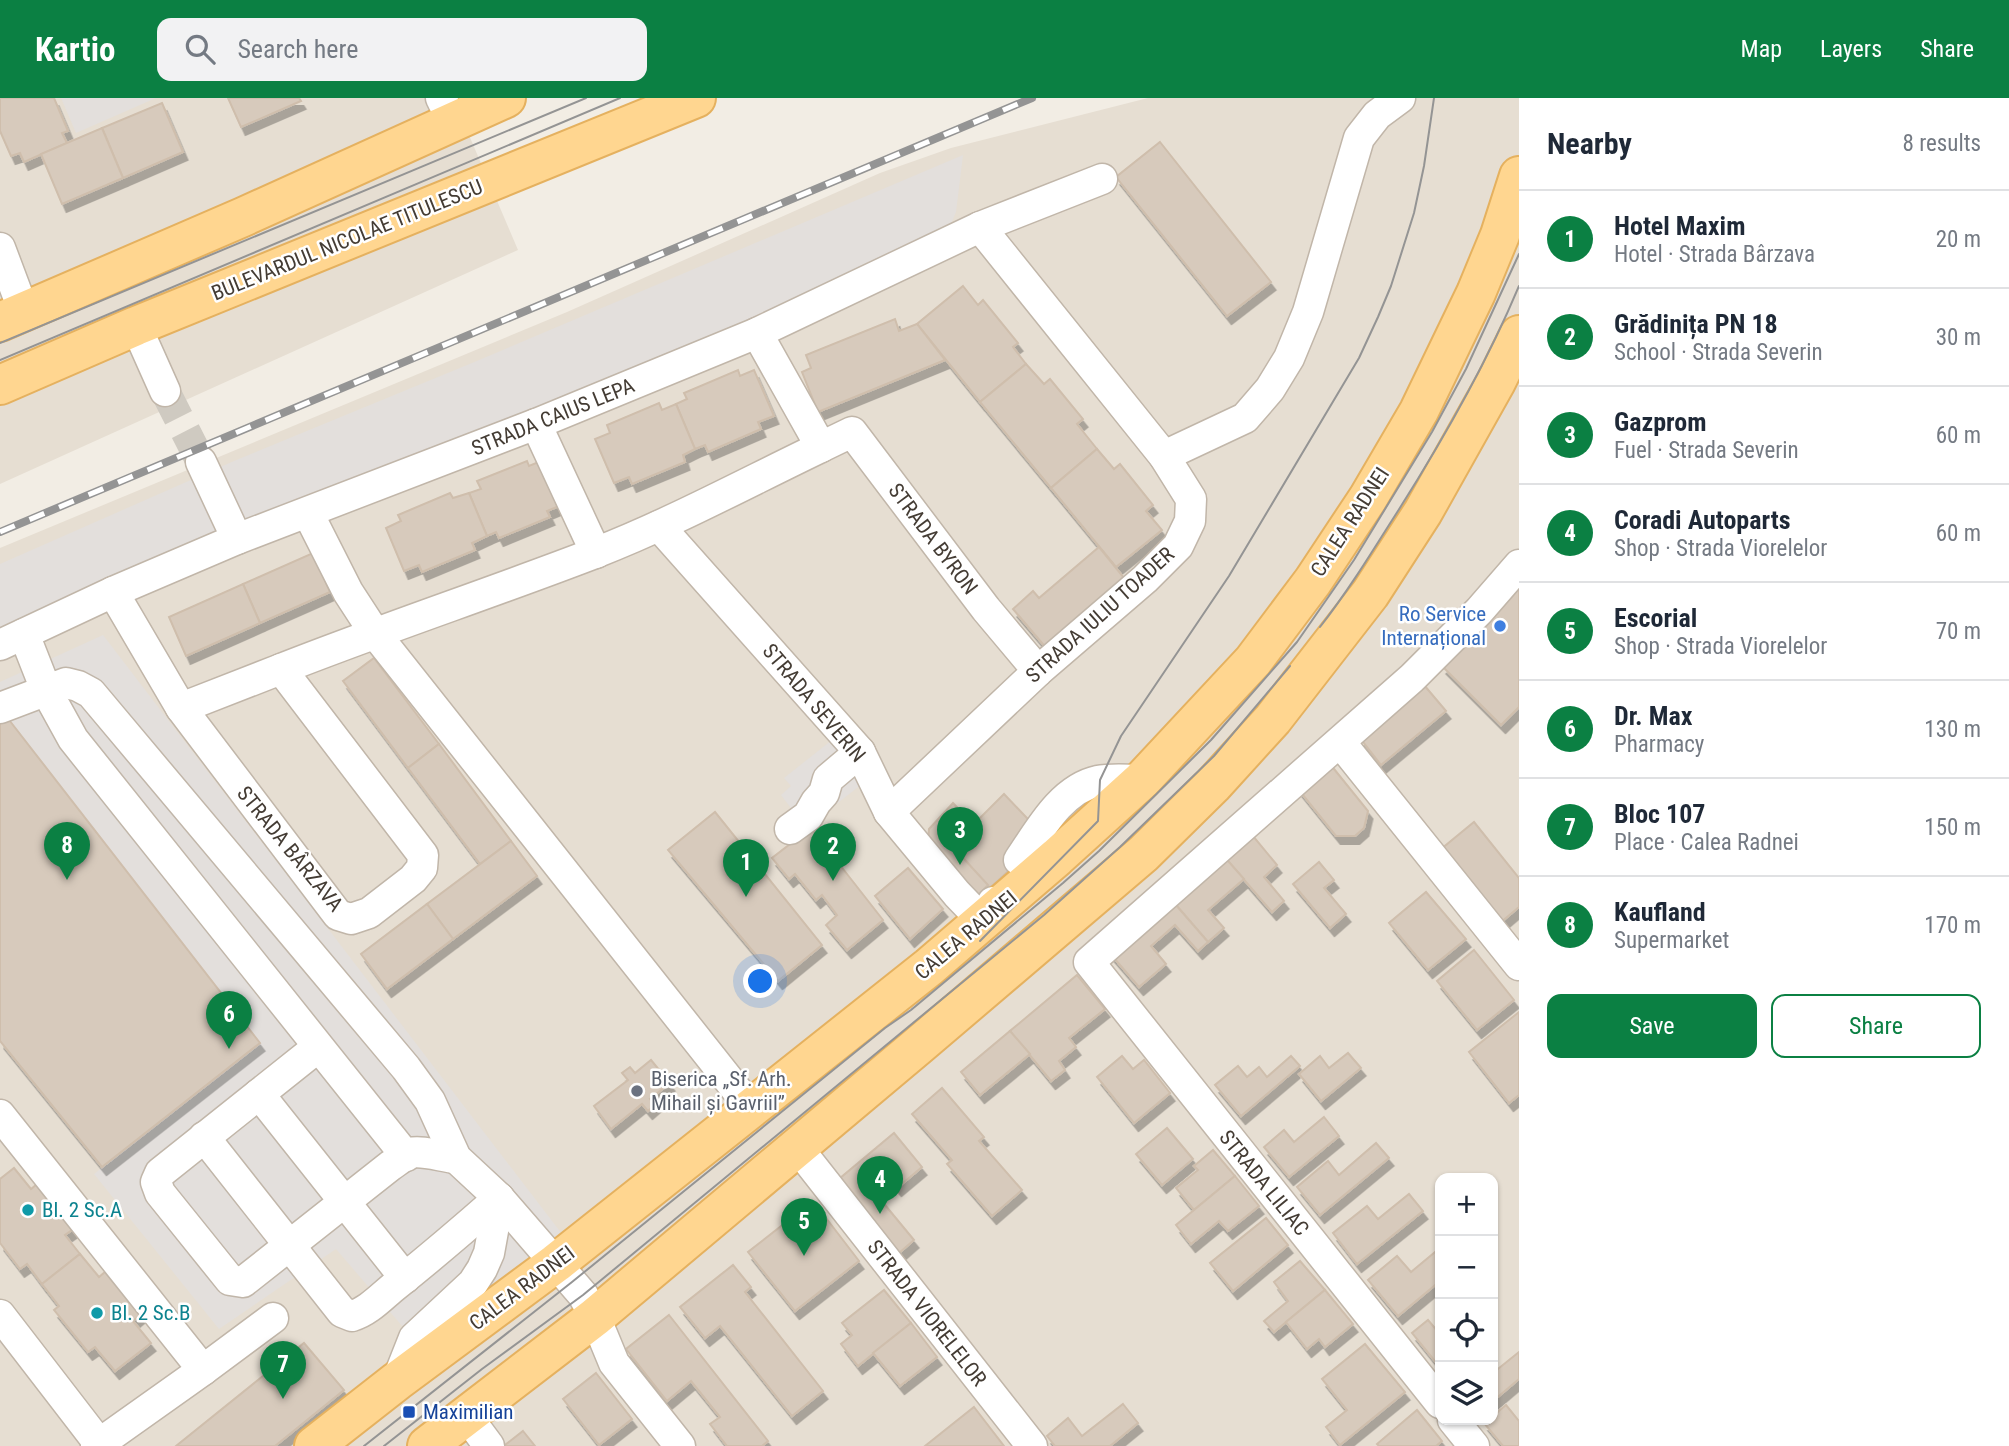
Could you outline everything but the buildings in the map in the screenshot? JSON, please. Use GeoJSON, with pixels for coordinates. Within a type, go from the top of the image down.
{"type":"FeatureCollection","features":[{"type":"Feature","properties":{"kind":"main road"},"geometry":{"type":"LineString","coordinates":[[12,317],[243,217],[446,110],[506,98]]}},
{"type":"Feature","properties":{"kind":"main road","name":"BULEVARDUL NICOLAE TITULESCU"},"geometry":{"type":"LineString","coordinates":[[0,385],[136,326],[696,98]]}},
{"type":"Feature","properties":{"kind":"main road","name":"CALEA RADNEI"},"geometry":{"type":"LineString","coordinates":[[314,1446],[556,1263],[751,1108],[983,921],[1142,780],[1253,662],[1368,498],[1419,411],[1476,293],[1500,235],[1519,176]]}},
{"type":"Feature","properties":{"kind":"main road"},"geometry":{"type":"LineString","coordinates":[[433,1444],[466,1415],[595,1317],[1143,855],[1213,785],[1273,719],[1370,594],[1423,513],[1519,335]]}},
{"type":"Feature","properties":{"kind":"street"},"geometry":{"type":"LineString","coordinates":[[1164,456],[1245,418],[1270,389],[1289,358],[1308,312],[1359,138],[1377,115],[1401,98]]}},
{"type":"Feature","properties":{"kind":"street","name":"STRADA CAIUS LEPA"},"geometry":{"type":"LineString","coordinates":[[12,639],[237,539],[536,424],[757,333],[980,227],[1102,179]]}},
{"type":"Feature","properties":{"kind":"street","name":"STRADA IULIU TOADER"},"geometry":{"type":"LineString","coordinates":[[889,812],[1038,671],[1145,579],[1178,546],[1190,521],[1191,499],[1164,456],[980,227]]}},
{"type":"Feature","properties":{"kind":"street"},"geometry":{"type":"LineString","coordinates":[[0,248],[12,317]]}},
{"type":"Feature","properties":{"kind":"street"},"geometry":{"type":"LineString","coordinates":[[136,326],[165,391]]}},
{"type":"Feature","properties":{"kind":"street"},"geometry":{"type":"LineString","coordinates":[[181,708],[374,632],[596,553],[659,526],[818,442],[757,333]]}},
{"type":"Feature","properties":{"kind":"street"},"geometry":{"type":"LineString","coordinates":[[536,424],[596,553]]}},
{"type":"Feature","properties":{"kind":"street","name":"STRADA BYRON"},"geometry":{"type":"LineString","coordinates":[[818,442],[852,432],[986,609],[1038,671]]}},
{"type":"Feature","properties":{"kind":"street"},"geometry":{"type":"LineString","coordinates":[[201,462],[237,539]]}},
{"type":"Feature","properties":{"kind":"street"},"geometry":{"type":"LineString","coordinates":[[308,513],[348,592],[374,632],[751,1108]]}},
{"type":"Feature","properties":{"kind":"street","name":"STRADA SEVERIN"},"geometry":{"type":"LineString","coordinates":[[659,526],[860,751],[889,812],[983,921]]}},
{"type":"Feature","properties":{"kind":"street"},"geometry":{"type":"LineString","coordinates":[[1519,565],[1479,611],[1412,678],[1340,741],[1519,965]]}},
{"type":"Feature","properties":{"kind":"street","name":"STRADA BÂRZAVA"},"geometry":{"type":"LineString","coordinates":[[113,592],[181,708],[338,915],[351,919],[369,913],[414,879],[422,868],[423,855],[281,668]]}},
{"type":"Feature","properties":{"kind":"street"},"geometry":{"type":"LineString","coordinates":[[12,639],[46,690],[73,739],[405,1156]]}},
{"type":"Feature","properties":{"kind":"street"},"geometry":{"type":"LineString","coordinates":[[0,708],[66,683],[90,693],[406,1068],[430,1101],[456,1158],[499,1198],[583,1295],[614,1363],[680,1446]]}},
{"type":"Feature","properties":{"kind":"street","name":"STRADA LILIAC"},"geometry":{"type":"LineString","coordinates":[[1340,741],[1088,962],[1435,1398]]}},
{"type":"Feature","properties":{"kind":"street"},"geometry":{"type":"LineString","coordinates":[[790,829],[808,816],[824,793],[828,779],[860,751]]}},
{"type":"Feature","properties":{"kind":"street"},"geometry":{"type":"LineString","coordinates":[[983,921],[1012,869],[1047,819],[1070,796],[1083,786],[1100,780],[1142,780]]}},
{"type":"Feature","properties":{"kind":"street"},"geometry":{"type":"LineString","coordinates":[[318,1046],[160,1172],[156,1182],[160,1193],[226,1275],[236,1282],[243,1282],[405,1156],[422,1152],[456,1158]]}},
{"type":"Feature","properties":{"kind":"street"},"geometry":{"type":"LineString","coordinates":[[259,1094],[405,1278]]}},
{"type":"Feature","properties":{"kind":"street"},"geometry":{"type":"LineString","coordinates":[[6,1132],[203,1370]]}},
{"type":"Feature","properties":{"kind":"street"},"geometry":{"type":"LineString","coordinates":[[204,1137],[342,1312],[352,1316],[361,1313],[405,1278],[499,1198]]}},
{"type":"Feature","properties":{"kind":"street","name":"STRADA VIORELELOR"},"geometry":{"type":"LineString","coordinates":[[797,1147],[1032,1446]]}},
{"type":"Feature","properties":{"kind":"street"},"geometry":{"type":"LineString","coordinates":[[397,1381],[414,1338],[473,1283],[482,1269],[489,1253],[499,1198]]}},
{"type":"Feature","properties":{"kind":"street"},"geometry":{"type":"LineString","coordinates":[[0,1315],[99,1445],[273,1318]]}},
{"type":"Feature","properties":{"kind":"street"},"geometry":{"type":"LineString","coordinates":[[466,1415],[489,1446]]}},
{"type":"Feature","properties":{"kind":"street"},"geometry":{"type":"LineString","coordinates":[[1457,1425],[1474,1446]]}},
{"type":"Feature","properties":{"kind":"shaded area"},"geometry":{"type":"Polygon","coordinates":[[[0,98],[473,98],[457,107],[518,250],[0,484],[0,98]]]}},
{"type":"Feature","properties":{"kind":"shaded area"},"geometry":{"type":"Polygon","coordinates":[[[61,98],[156,98],[76,133],[61,98]]]}},
{"type":"Feature","properties":{"kind":"shaded area"},"geometry":{"type":"Polygon","coordinates":[[[1148,98],[1519,98],[1519,1446],[0,1446],[0,548],[567,312],[880,173],[951,148],[1148,98]]]}},
{"type":"Feature","properties":{"kind":"shaded area"},"geometry":{"type":"Polygon","coordinates":[[[963,155],[956,212],[934,264],[265,535],[0,655],[0,564],[234,461],[963,155]]]}},
{"type":"Feature","properties":{"kind":"shaded area"},"geometry":{"type":"Polygon","coordinates":[[[103,635],[562,1234],[556,1263],[421,1348],[336,1249],[219,1329],[94,1174],[260,1043],[6,716],[0,704],[0,682],[103,635]]]}},
{"type":"Feature","properties":{"kind":"shaded area"},"geometry":{"type":"Polygon","coordinates":[[[832,740],[862,784],[806,828],[781,795],[791,786],[784,778],[832,740]]]}},
{"type":"Feature","properties":{"kind":"tunnel"},"geometry":{"type":"LineString","coordinates":[[165,391],[201,462]]}},
{"type":"Feature","properties":{"kind":"tram line"},"geometry":{"type":"LineString","coordinates":[[0,343],[586,98]]}},
{"type":"Feature","properties":{"kind":"tram line"},"geometry":{"type":"LineString","coordinates":[[0,360],[620,98]]}},
{"type":"Feature","properties":{"kind":"tram line"},"geometry":{"type":"LineString","coordinates":[[980,941],[1098,821],[1100,780],[1121,736],[1229,576],[1359,358],[1391,286],[1414,213],[1434,98]]}},
{"type":"Feature","properties":{"kind":"tram line"},"geometry":{"type":"LineString","coordinates":[[364,1446],[572,1282],[885,1028],[911,1010],[1099,851],[1211,740],[1297,642],[1354,560],[1432,432],[1466,369],[1519,254]]}},
{"type":"Feature","properties":{"kind":"tram line"},"geometry":{"type":"LineString","coordinates":[[1320,627],[1364,564],[1442,438],[1491,348],[1519,286]]}},
{"type":"Feature","properties":{"kind":"tram line"},"geometry":{"type":"LineString","coordinates":[[384,1446],[482,1369],[583,1295],[1044,915],[1120,847],[1214,756],[1290,666]]}},
{"type":"Feature","properties":{"kind":"railway"},"geometry":{"type":"LineString","coordinates":[[0,532],[1032,98]]}},
{"type":"Feature","properties":{"kind":"place","name":"Ro Service Internațional"},"geometry":{"type":"Point","coordinates":[1500,626]}},
{"type":"Feature","properties":{"kind":"place","name":"Gazprom"},"geometry":{"type":"Point","coordinates":[960,865]}},
{"type":"Feature","properties":{"kind":"place","name":"Kaufland"},"geometry":{"type":"Point","coordinates":[67,880]}},
{"type":"Feature","properties":{"kind":"place","name":"Grădinița PN 18"},"geometry":{"type":"Point","coordinates":[833,881]}},
{"type":"Feature","properties":{"kind":"place","name":"Hotel Maxim"},"geometry":{"type":"Point","coordinates":[746,897]}},
{"type":"Feature","properties":{"kind":"place","name":"Dr. Max"},"geometry":{"type":"Point","coordinates":[229,1049]}},
{"type":"Feature","properties":{"kind":"place","name":"Biserica „Sf. Arh. Mihail și Gavriil”"},"geometry":{"type":"Point","coordinates":[637,1091]}},
{"type":"Feature","properties":{"kind":"place","name":"Bl. 2 Sc.A"},"geometry":{"type":"Point","coordinates":[28,1210]}},
{"type":"Feature","properties":{"kind":"place","name":"Coradi Autoparts"},"geometry":{"type":"Point","coordinates":[880,1214]}},
{"type":"Feature","properties":{"kind":"place","name":"Escorial"},"geometry":{"type":"Point","coordinates":[804,1256]}},
{"type":"Feature","properties":{"kind":"place","name":"Bl. 2 Sc.B"},"geometry":{"type":"Point","coordinates":[97,1313]}},
{"type":"Feature","properties":{"kind":"place","name":"Bloc 107"},"geometry":{"type":"Point","coordinates":[283,1399]}},
{"type":"Feature","properties":{"kind":"place","name":"Maximilian"},"geometry":{"type":"Point","coordinates":[409,1412]}}]}
